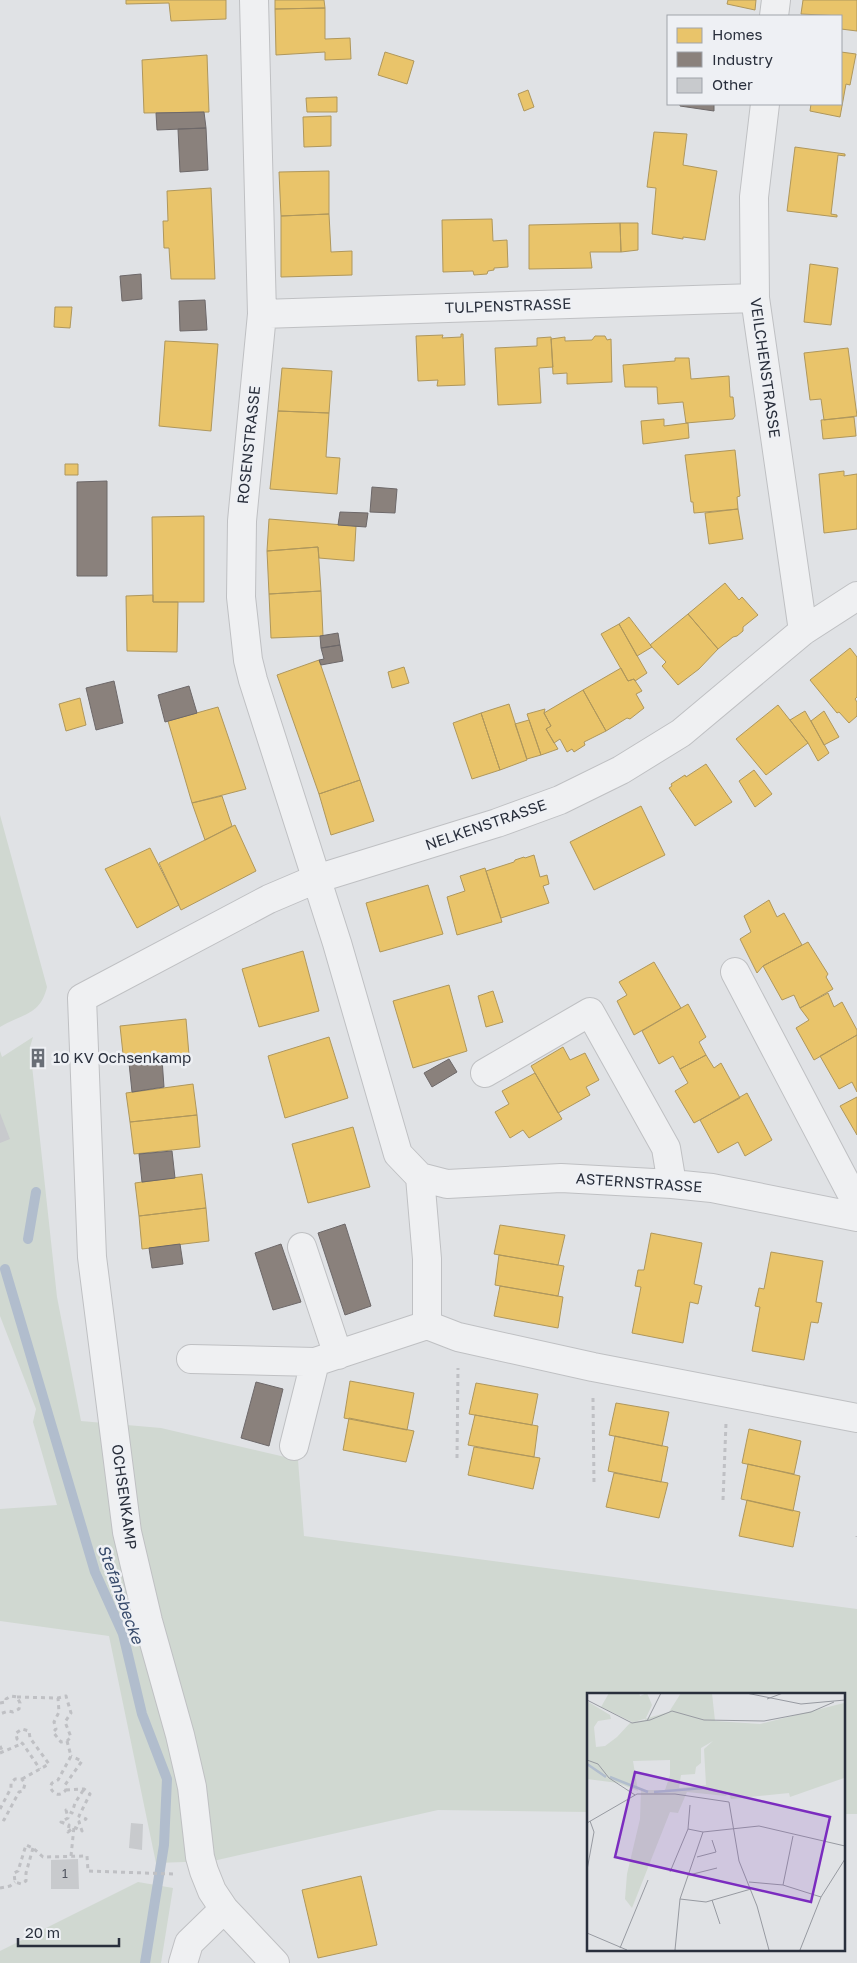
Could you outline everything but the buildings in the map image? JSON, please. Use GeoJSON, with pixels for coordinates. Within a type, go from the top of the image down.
{"type":"FeatureCollection","features":[{"type":"Feature","properties":{"kind":"street","name":"ROSENSTRASSE"},"geometry":{"type":"LineString","coordinates":[[254,0],[262,314],[242,521],[241,597],[252,680],[316,879]]}},
{"type":"Feature","properties":{"kind":"street"},"geometry":{"type":"LineString","coordinates":[[774,15],[776,0]]}},
{"type":"Feature","properties":{"kind":"street","name":"VEILCHENSTRASSE"},"geometry":{"type":"LineString","coordinates":[[764,105],[754,197],[754,298],[803,631]]}},
{"type":"Feature","properties":{"kind":"street","name":"TULPENSTRASSE"},"geometry":{"type":"LineString","coordinates":[[262,314],[754,298]]}},
{"type":"Feature","properties":{"kind":"street","name":"NELKENSTRASSE"},"geometry":{"type":"LineString","coordinates":[[82,998],[269,899],[316,879],[497,823],[560,800],[621,770],[681,733],[803,631],[857,596]]}},
{"type":"Feature","properties":{"kind":"street"},"geometry":{"type":"LineString","coordinates":[[316,879],[337,943],[398,1154],[420,1177],[427,1258],[427,1325]]}},
{"type":"Feature","properties":{"kind":"street"},"geometry":{"type":"LineString","coordinates":[[735,972],[857,1204]]}},
{"type":"Feature","properties":{"kind":"street","name":"OCHSENKAMP"},"geometry":{"type":"LineString","coordinates":[[82,998],[92,1257],[126,1522],[137,1578],[180,1735],[192,1788],[200,1857],[212,1891],[224,1909],[275,1963]]}},
{"type":"Feature","properties":{"kind":"street"},"geometry":{"type":"LineString","coordinates":[[485,1073],[590,1012],[666,1148],[672,1184]]}},
{"type":"Feature","properties":{"kind":"street","name":"ASTERNSTRASSE"},"geometry":{"type":"LineString","coordinates":[[420,1177],[447,1184],[561,1178],[672,1184],[712,1188],[857,1217]]}},
{"type":"Feature","properties":{"kind":"street"},"geometry":{"type":"LineString","coordinates":[[294,1446],[326,1358],[302,1247]]}},
{"type":"Feature","properties":{"kind":"street"},"geometry":{"type":"LineString","coordinates":[[191,1359],[326,1358],[427,1325],[458,1337],[593,1367],[857,1418]]}},
{"type":"Feature","properties":{"kind":"street"},"geometry":{"type":"LineString","coordinates":[[183,1963],[189,1943],[224,1909]]}},
{"type":"Feature","properties":{"kind":"path"},"geometry":{"type":"LineString","coordinates":[[457,1458],[458,1337]]}},
{"type":"Feature","properties":{"kind":"path"},"geometry":{"type":"LineString","coordinates":[[593,1367],[594,1485]]}},
{"type":"Feature","properties":{"kind":"path"},"geometry":{"type":"LineString","coordinates":[[723,1500],[726,1393]]}},
{"type":"Feature","properties":{"kind":"path"},"geometry":{"type":"LineString","coordinates":[[0,1703],[6,1702],[6,1699],[12,1696],[58,1698],[66,1696],[71,1713],[64,1722],[71,1737],[67,1741],[61,1742],[53,1732],[56,1729],[54,1722],[60,1712],[58,1698]]}},
{"type":"Feature","properties":{"kind":"path"},"geometry":{"type":"LineString","coordinates":[[0,1714],[8,1711],[13,1712],[18,1709],[20,1703],[17,1697]]}},
{"type":"Feature","properties":{"kind":"path"},"geometry":{"type":"LineString","coordinates":[[0,1809],[12,1788],[11,1783],[15,1779],[22,1779],[40,1769],[49,1764],[30,1738],[29,1731],[22,1729],[16,1733],[17,1739],[23,1744],[40,1769]]}},
{"type":"Feature","properties":{"kind":"path"},"geometry":{"type":"LineString","coordinates":[[67,1741],[71,1756],[58,1780],[52,1783],[50,1787],[53,1793],[57,1795],[62,1794],[66,1790],[84,1789],[90,1794],[79,1816],[86,1819],[79,1822],[82,1831],[74,1827]]}},
{"type":"Feature","properties":{"kind":"path"},"geometry":{"type":"LineString","coordinates":[[0,1746],[2,1752],[21,1744]]}},
{"type":"Feature","properties":{"kind":"path"},"geometry":{"type":"LineString","coordinates":[[66,1790],[65,1785],[82,1761],[71,1756]]}},
{"type":"Feature","properties":{"kind":"path"},"geometry":{"type":"LineString","coordinates":[[0,1818],[4,1820],[19,1792],[23,1791],[25,1784],[22,1779]]}},
{"type":"Feature","properties":{"kind":"path"},"geometry":{"type":"LineString","coordinates":[[74,1827],[68,1832],[69,1824],[61,1822],[68,1818],[66,1810],[72,1812],[75,1803],[84,1789]]}},
{"type":"Feature","properties":{"kind":"path"},"geometry":{"type":"LineString","coordinates":[[72,1856],[74,1827]]}},
{"type":"Feature","properties":{"kind":"path"},"geometry":{"type":"LineString","coordinates":[[15,1882],[14,1873],[18,1871],[26,1845],[33,1848],[43,1857],[88,1856],[88,1871],[169,1874]]}},
{"type":"Feature","properties":{"kind":"path"},"geometry":{"type":"LineString","coordinates":[[15,1882],[21,1884],[26,1881],[26,1873],[33,1848]]}},
{"type":"Feature","properties":{"kind":"path"},"geometry":{"type":"LineString","coordinates":[[0,1888],[10,1886],[15,1882]]}},
{"type":"Feature","properties":{"kind":"shaded area"},"geometry":{"type":"Polygon","coordinates":[[[0,815],[47,987],[40,1004],[35,1009],[0,1027],[0,815]]]}},
{"type":"Feature","properties":{"kind":"shaded area"},"geometry":{"type":"Polygon","coordinates":[[[33,1037],[30,1047],[57,1297],[81,1421],[161,1428],[298,1460],[304,1536],[857,1609],[857,1814],[844,1814],[844,1693],[587,1693],[587,1812],[438,1810],[213,1861],[156,1863],[109,1636],[0,1621],[0,1509],[57,1505],[33,1422],[36,1409],[0,1316],[0,1051],[2,1057],[33,1037]]]}},
{"type":"Feature","properties":{"kind":"shaded area"},"geometry":{"type":"Polygon","coordinates":[[[138,1882],[173,1888],[161,1963],[0,1963],[0,1951],[138,1882]]]}},
{"type":"Feature","properties":{"kind":"waterway","name":"Stefansbecke"},"geometry":{"type":"LineString","coordinates":[[28,1239],[36,1192]]}},
{"type":"Feature","properties":{"kind":"waterway","name":"Stefansbecke"},"geometry":{"type":"LineString","coordinates":[[5,1269],[95,1572],[123,1634],[142,1714],[167,1779],[164,1845],[145,1963]]}},
{"type":"Feature","properties":{"kind":"place","name":"10 KV Ochsenkamp"},"geometry":{"type":"Point","coordinates":[38,1058]}}]}
